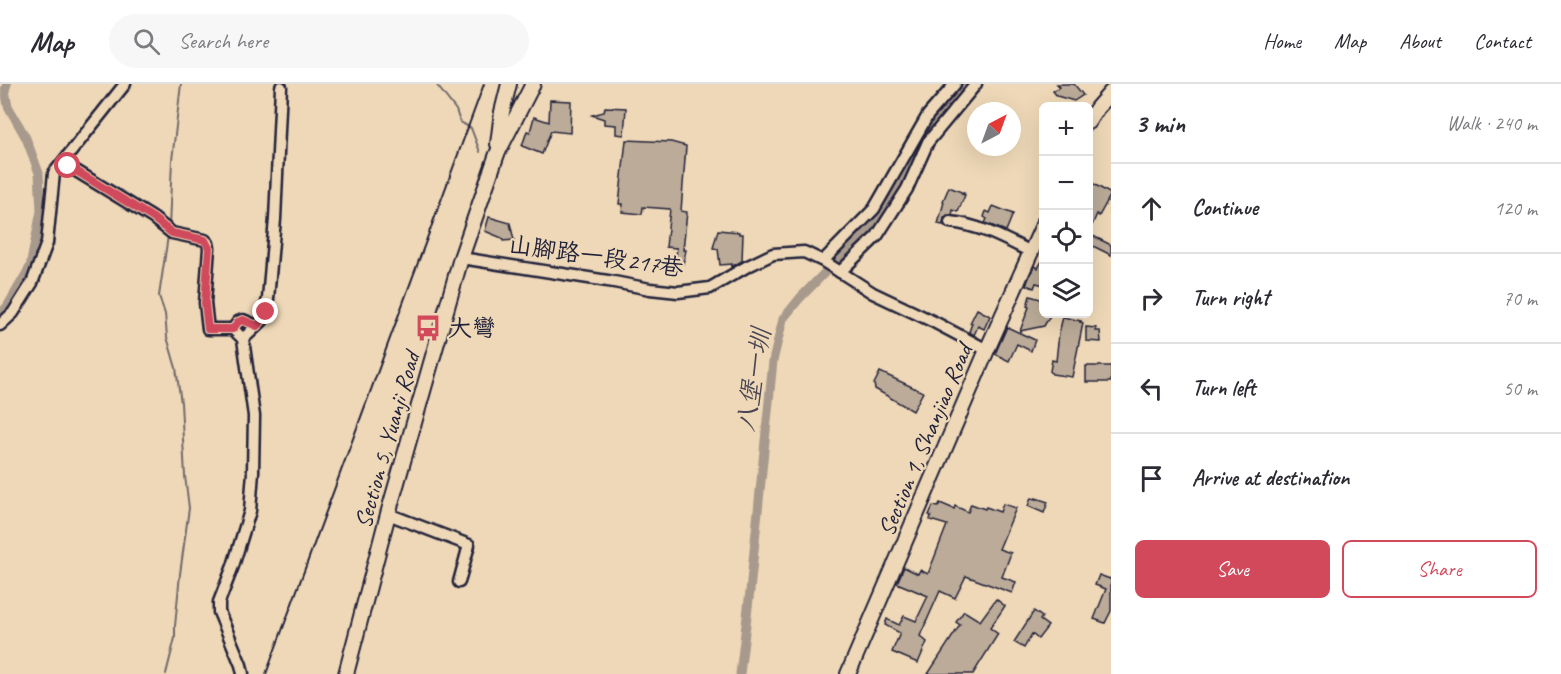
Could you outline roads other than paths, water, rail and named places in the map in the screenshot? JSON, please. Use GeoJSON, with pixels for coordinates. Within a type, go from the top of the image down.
{"type":"FeatureCollection","features":[{"type":"Feature","properties":{"kind":"main road"},"geometry":{"type":"LineString","coordinates":[[497,154],[502,112],[509,84]]}},
{"type":"Feature","properties":{"kind":"main road"},"geometry":{"type":"LineString","coordinates":[[497,154],[525,90],[533,84]]}},
{"type":"Feature","properties":{"kind":"main road"},"geometry":{"type":"LineString","coordinates":[[1093,115],[1109,94]]}},
{"type":"Feature","properties":{"kind":"main road","name":"Section 5, Yuanji Road"},"geometry":{"type":"LineString","coordinates":[[346,674],[388,514],[461,258],[497,154]]}},
{"type":"Feature","properties":{"kind":"main road","name":"Section 1, Shanjiao Road"},"geometry":{"type":"LineString","coordinates":[[848,674],[1039,235]]}},
{"type":"Feature","properties":{"kind":"lane"},"geometry":{"type":"LineString","coordinates":[[0,325],[13,313],[32,283],[47,243],[54,173],[125,84]]}},
{"type":"Feature","properties":{"kind":"lane"},"geometry":{"type":"LineString","coordinates":[[823,261],[874,209],[928,115],[955,84]]}},
{"type":"Feature","properties":{"kind":"lane"},"geometry":{"type":"LineString","coordinates":[[976,84],[928,142],[908,189],[877,236],[838,270],[873,293],[987,350]]}},
{"type":"Feature","properties":{"kind":"lane"},"geometry":{"type":"LineString","coordinates":[[243,339],[262,321],[268,299],[275,219],[281,87]]}},
{"type":"Feature","properties":{"kind":"lane"},"geometry":{"type":"LineString","coordinates":[[61,165],[68,166],[153,218],[172,233],[205,240],[209,248],[205,303],[208,329],[233,329],[243,339],[254,416],[250,511],[219,602],[219,612],[243,674]]}},
{"type":"Feature","properties":{"kind":"lane"},"geometry":{"type":"LineString","coordinates":[[950,222],[966,224],[993,233],[1031,252]]}},
{"type":"Feature","properties":{"kind":"lane","name":"山腳路一段217巷"},"geometry":{"type":"LineString","coordinates":[[461,258],[678,292],[710,288],[774,254],[804,252],[838,270]]}},
{"type":"Feature","properties":{"kind":"lane"},"geometry":{"type":"LineString","coordinates":[[233,329],[238,322],[243,320],[257,326]]}},
{"type":"Feature","properties":{"kind":"lane"},"geometry":{"type":"LineString","coordinates":[[388,514],[469,546],[459,582]]}},
{"type":"Feature","properties":{"kind":"waterway"},"geometry":{"type":"LineString","coordinates":[[0,315],[30,267],[41,211],[39,173],[26,138],[8,106],[5,90],[7,84]]}},
{"type":"Feature","properties":{"kind":"waterway"},"geometry":{"type":"LineString","coordinates":[[169,227],[172,160],[181,84]]}},
{"type":"Feature","properties":{"kind":"waterway"},"geometry":{"type":"LineString","coordinates":[[436,84],[456,110],[460,122],[471,128],[480,152]]}},
{"type":"Feature","properties":{"kind":"waterway","name":"八堡一圳"},"geometry":{"type":"LineString","coordinates":[[740,674],[773,361],[783,319],[800,298],[881,215],[926,133],[966,84]]}},
{"type":"Feature","properties":{"kind":"waterway"},"geometry":{"type":"LineString","coordinates":[[166,674],[175,638],[180,574],[189,508],[181,403],[176,368],[167,337],[165,314],[159,296],[168,236]]}},
{"type":"Feature","properties":{"kind":"railway"},"geometry":{"type":"LineString","coordinates":[[266,674],[484,84]]}},
{"type":"Feature","properties":{"kind":"place","name":"大彎"},"geometry":{"type":"Point","coordinates":[428,328]}}]}
